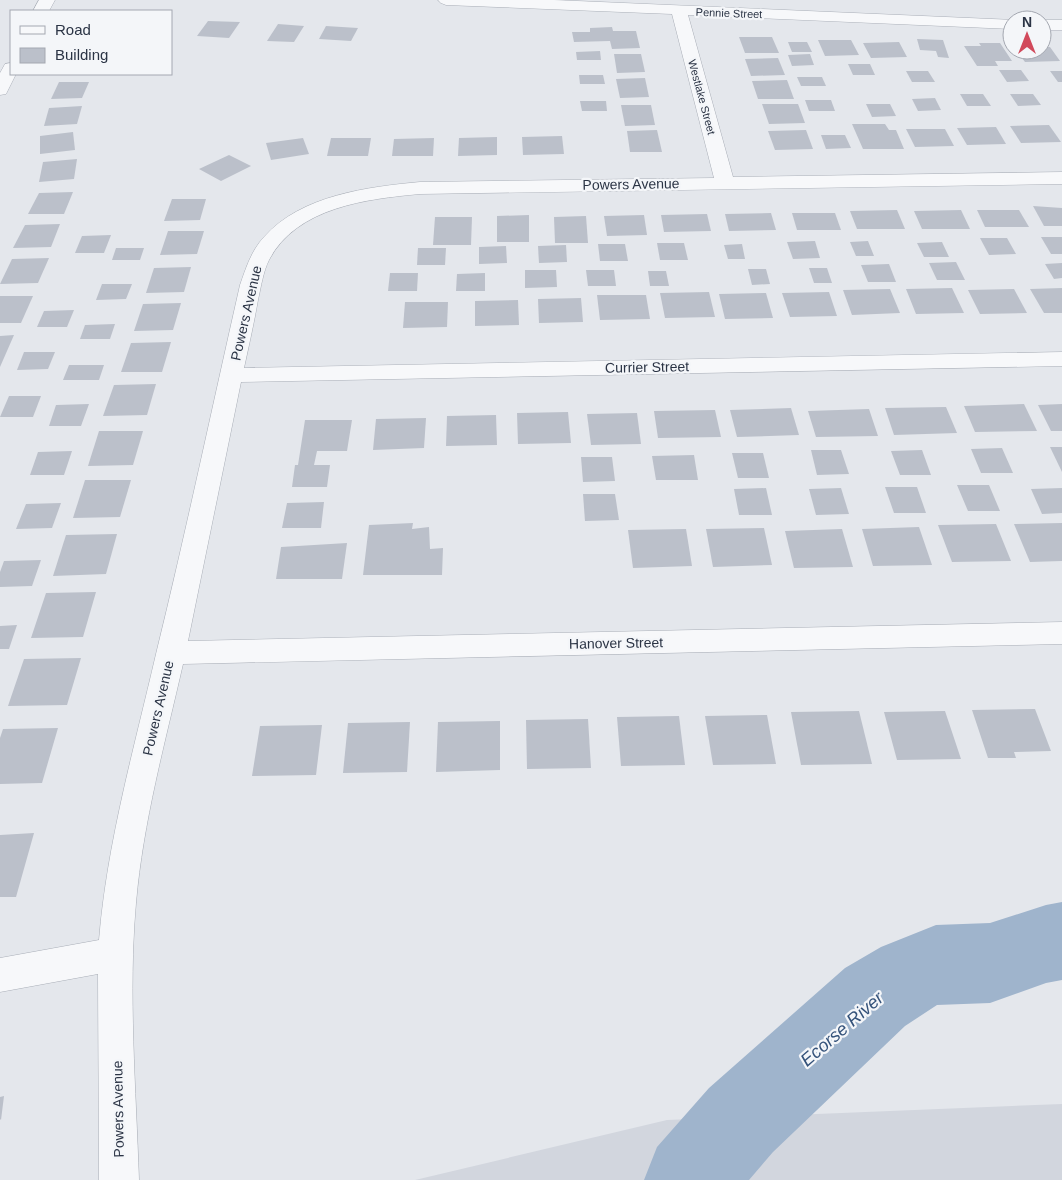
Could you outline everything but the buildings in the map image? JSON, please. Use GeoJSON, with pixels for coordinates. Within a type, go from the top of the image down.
{"type":"FeatureCollection","features":[{"type":"Feature","properties":{"kind":"street","name":"Pennie Street"},"geometry":{"type":"LineString","coordinates":[[446,0],[566,3],[679,11],[1002,24]]}},
{"type":"Feature","properties":{"kind":"street","name":"Westlake Street"},"geometry":{"type":"LineString","coordinates":[[679,11],[725,183]]}},
{"type":"Feature","properties":{"kind":"street"},"geometry":{"type":"LineString","coordinates":[[0,90],[10,70]]}},
{"type":"Feature","properties":{"kind":"street","name":"Powers Avenue"},"geometry":{"type":"LineString","coordinates":[[119,1180],[115,954],[130,829],[171,653],[251,285],[259,260],[266,248],[286,228],[314,211],[331,204],[382,191],[420,188],[1062,178]]}},
{"type":"Feature","properties":{"kind":"street","name":"Currier Street"},"geometry":{"type":"LineString","coordinates":[[232,376],[1062,359]]}},
{"type":"Feature","properties":{"kind":"street","name":"Hanover Street"},"geometry":{"type":"LineString","coordinates":[[171,653],[1062,633]]}},
{"type":"Feature","properties":{"kind":"street"},"geometry":{"type":"LineString","coordinates":[[0,975],[115,954]]}},
{"type":"Feature","properties":{"kind":"shaded area"},"geometry":{"type":"Polygon","coordinates":[[[1062,1104],[1062,1180],[415,1180],[667,1120],[1062,1104]]]}},
{"type":"Feature","properties":{"kind":"waterway","name":"Ecorse River"},"geometry":{"type":"LineString","coordinates":[[690,1180],[741,1120],[875,997],[910,975],[936,965],[990,963],[1046,944],[1062,941]]}}]}
